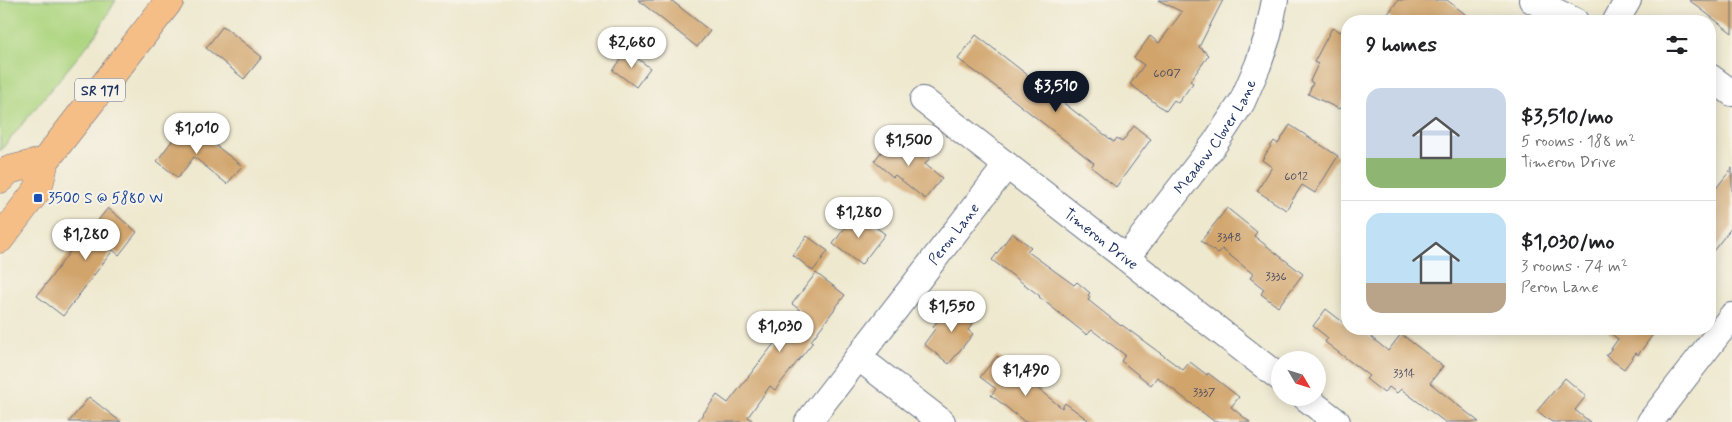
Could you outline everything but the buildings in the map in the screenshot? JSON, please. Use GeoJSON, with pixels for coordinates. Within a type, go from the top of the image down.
{"type":"FeatureCollection","features":[{"type":"Feature","properties":{"kind":"main road","name":"SR 171"},"geometry":{"type":"LineString","coordinates":[[0,239],[38,189],[45,161],[170,0]]}},
{"type":"Feature","properties":{"kind":"main road"},"geometry":{"type":"LineString","coordinates":[[0,179],[9,170],[45,161]]}},
{"type":"Feature","properties":{"kind":"street","name":"Meadow Clover Lane"},"geometry":{"type":"LineString","coordinates":[[1126,258],[1215,143],[1242,102],[1268,36],[1275,0]]}},
{"type":"Feature","properties":{"kind":"street"},"geometry":{"type":"LineString","coordinates":[[1532,0],[1563,15]]}},
{"type":"Feature","properties":{"kind":"street"},"geometry":{"type":"LineString","coordinates":[[1619,15],[1628,0]]}},
{"type":"Feature","properties":{"kind":"street"},"geometry":{"type":"LineString","coordinates":[[1716,82],[1732,93]]}},
{"type":"Feature","properties":{"kind":"street","name":"Timeron Drive"},"geometry":{"type":"LineString","coordinates":[[923,100],[1271,371]]}},
{"type":"Feature","properties":{"kind":"street","name":"Peron Lane"},"geometry":{"type":"LineString","coordinates":[[808,422],[1007,165]]}},
{"type":"Feature","properties":{"kind":"street"},"geometry":{"type":"LineString","coordinates":[[1650,422],[1732,316]]}},
{"type":"Feature","properties":{"kind":"street"},"geometry":{"type":"LineString","coordinates":[[858,356],[942,422]]}},
{"type":"Feature","properties":{"kind":"street"},"geometry":{"type":"LineString","coordinates":[[1316,406],[1337,422]]}},
{"type":"Feature","properties":{"kind":"green space"},"geometry":{"type":"Polygon","coordinates":[[[0,0],[116,0],[95,36],[0,151],[0,0]]]}},
{"type":"Feature","properties":{"kind":"place","name":"3500 S @ 5880 W"},"geometry":{"type":"Point","coordinates":[38,198]}}]}
